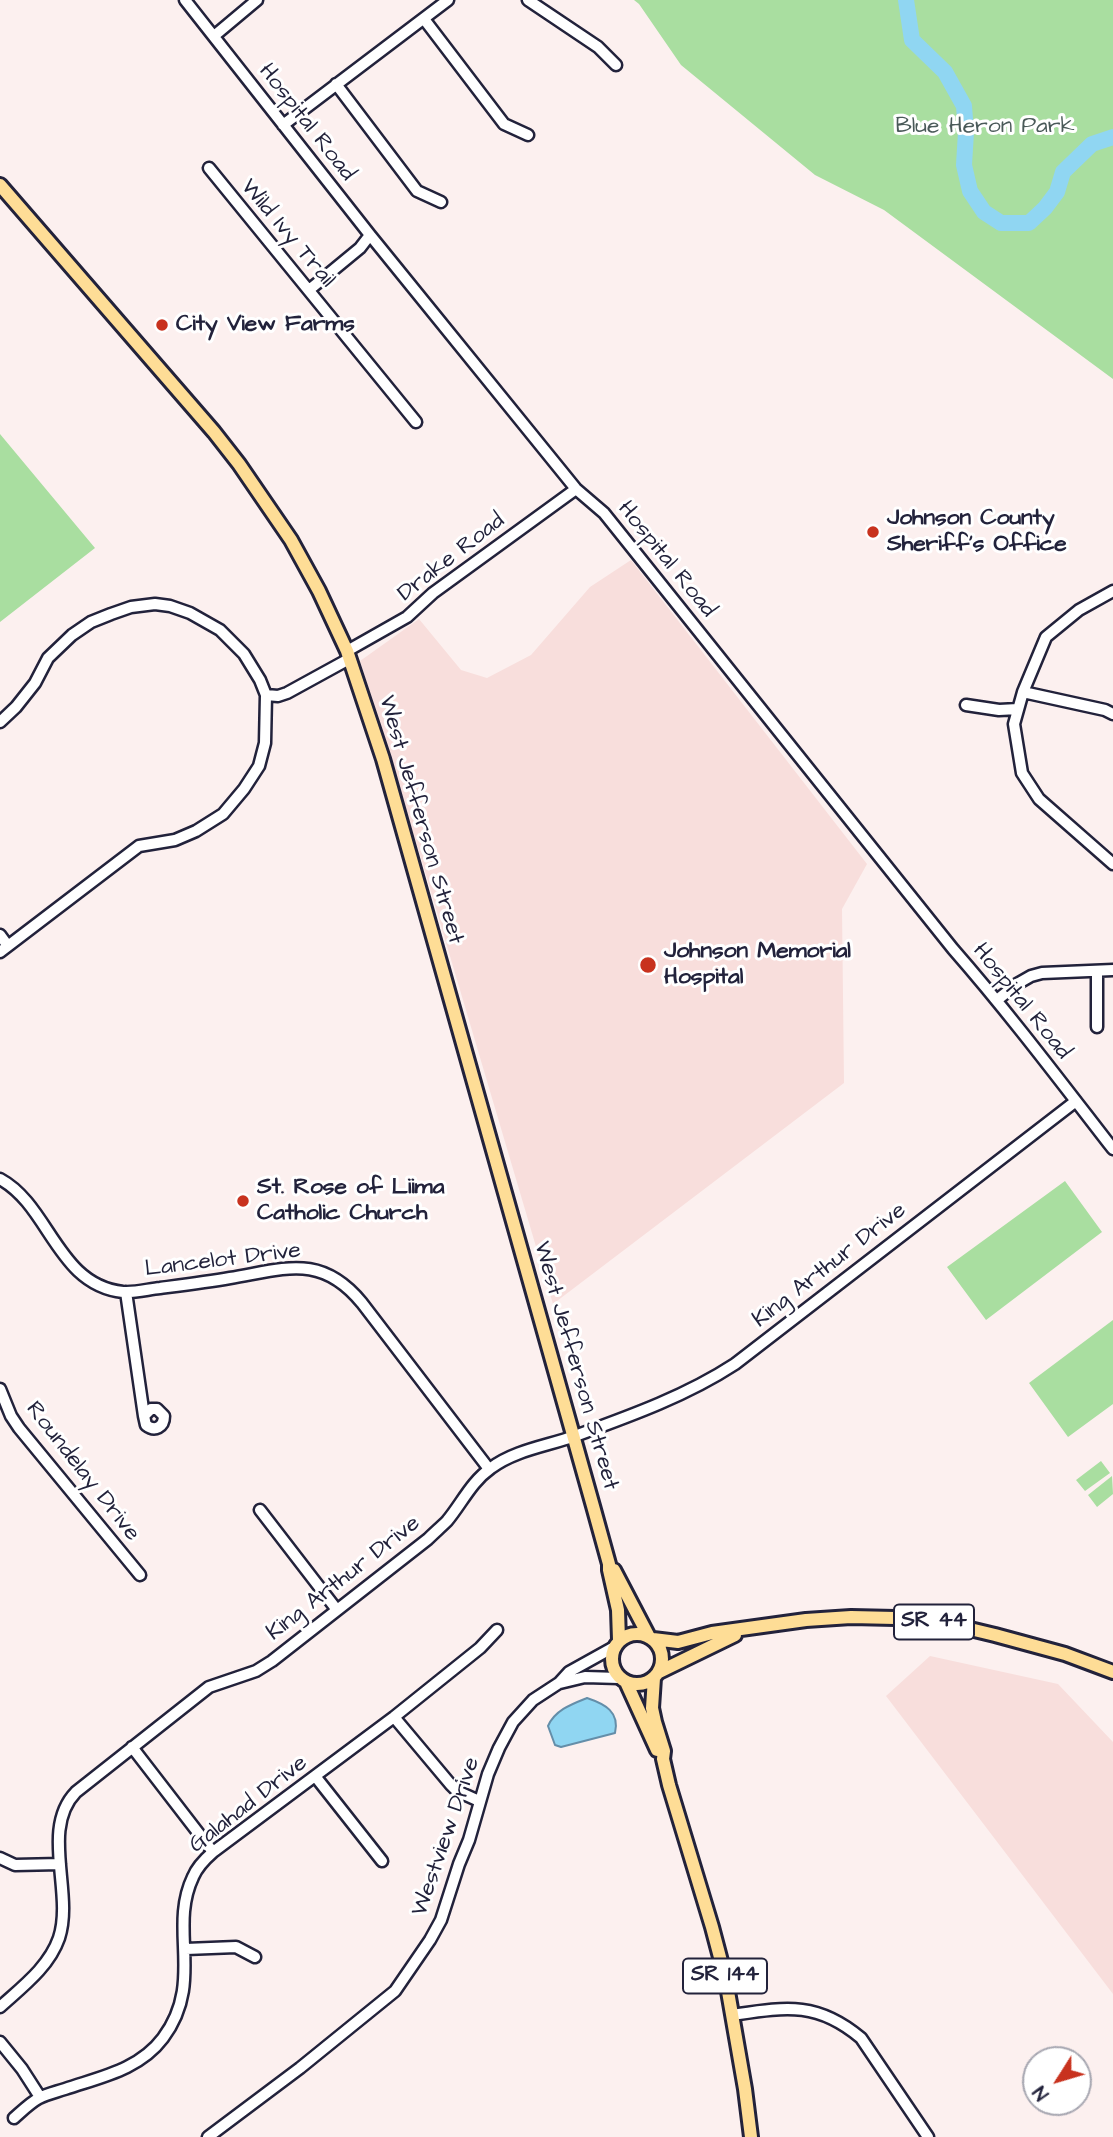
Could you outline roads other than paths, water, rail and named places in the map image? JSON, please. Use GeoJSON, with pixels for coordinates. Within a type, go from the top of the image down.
{"type":"FeatureCollection","features":[{"type":"Feature","properties":{"kind":"main road","name":"West Jefferson Street"},"geometry":{"type":"LineString","coordinates":[[0,185],[239,464],[291,540],[319,591],[348,655],[383,759],[609,1564],[650,1637]]}},
{"type":"Feature","properties":{"kind":"main road","name":"West Jefferson Street"},"geometry":{"type":"LineString","coordinates":[[609,1564],[608,1570],[618,1610],[617,1643]]}},
{"type":"Feature","properties":{"kind":"main road","name":"SR 44"},"geometry":{"type":"LineString","coordinates":[[650,1637],[678,1642],[712,1633],[806,1620],[895,1618],[945,1623],[1065,1654],[1113,1672]]}},
{"type":"Feature","properties":{"kind":"main road","name":"SR 44"},"geometry":{"type":"LineString","coordinates":[[657,1675],[748,1629]]}},
{"type":"Feature","properties":{"kind":"main road"},"geometry":{"type":"LineString","coordinates":[[635,1633],[650,1637],[662,1657],[657,1675],[641,1684],[622,1680],[611,1663],[617,1643],[635,1633]]}},
{"type":"Feature","properties":{"kind":"main road","name":"SR 144"},"geometry":{"type":"LineString","coordinates":[[657,1675],[652,1708],[664,1751],[663,1759],[712,1927],[732,2015],[751,2137]]}},
{"type":"Feature","properties":{"kind":"main road","name":"SR 144"},"geometry":{"type":"LineString","coordinates":[[622,1680],[663,1759]]}},
{"type":"Feature","properties":{"kind":"street","name":"Hospital Road"},"geometry":{"type":"LineString","coordinates":[[185,0],[370,235],[576,489],[604,513],[953,949],[997,1000],[1113,1149]]}},
{"type":"Feature","properties":{"kind":"street"},"geometry":{"type":"LineString","coordinates":[[214,36],[257,0]]}},
{"type":"Feature","properties":{"kind":"street"},"geometry":{"type":"LineString","coordinates":[[283,124],[448,0]]}},
{"type":"Feature","properties":{"kind":"street"},"geometry":{"type":"LineString","coordinates":[[528,0],[598,47],[616,65]]}},
{"type":"Feature","properties":{"kind":"street"},"geometry":{"type":"LineString","coordinates":[[424,19],[504,124],[528,135]]}},
{"type":"Feature","properties":{"kind":"street"},"geometry":{"type":"LineString","coordinates":[[336,84],[417,191],[441,202]]}},
{"type":"Feature","properties":{"kind":"street","name":"Wild Ivy Trail"},"geometry":{"type":"LineString","coordinates":[[209,168],[416,422]]}},
{"type":"Feature","properties":{"kind":"street"},"geometry":{"type":"LineString","coordinates":[[309,290],[360,248],[370,235]]}},
{"type":"Feature","properties":{"kind":"street","name":"Drake Road"},"geometry":{"type":"LineString","coordinates":[[266,695],[287,694],[407,617],[433,593],[576,489]]}},
{"type":"Feature","properties":{"kind":"street"},"geometry":{"type":"LineString","coordinates":[[1113,591],[1079,610],[1046,637],[1023,692],[1014,724],[1022,773],[1039,799],[1113,864]]}},
{"type":"Feature","properties":{"kind":"street"},"geometry":{"type":"LineString","coordinates":[[0,722],[35,683],[48,658],[72,635],[91,622],[111,614],[131,607],[161,603],[190,613],[220,630],[244,654],[266,695],[265,743],[258,766],[244,789],[223,814],[197,831],[175,840],[139,846],[4,949],[0,935]]}},
{"type":"Feature","properties":{"kind":"street"},"geometry":{"type":"LineString","coordinates":[[1023,692],[1105,709],[1113,714]]}},
{"type":"Feature","properties":{"kind":"street"},"geometry":{"type":"LineString","coordinates":[[966,705],[999,710],[1018,709]]}},
{"type":"Feature","properties":{"kind":"street"},"geometry":{"type":"LineString","coordinates":[[997,1000],[1017,984],[1042,973],[1113,970]]}},
{"type":"Feature","properties":{"kind":"street"},"geometry":{"type":"LineString","coordinates":[[1097,972],[1097,1027]]}},
{"type":"Feature","properties":{"kind":"street","name":"King Arthur Drive"},"geometry":{"type":"LineString","coordinates":[[0,2007],[48,1961],[58,1940],[63,1920],[60,1826],[68,1800],[209,1687],[256,1671],[428,1539],[448,1520],[470,1487],[489,1469],[521,1452],[574,1436],[707,1382],[735,1364],[1076,1101]]}},
{"type":"Feature","properties":{"kind":"street","name":"Lancelot Drive"},"geometry":{"type":"LineString","coordinates":[[0,1179],[20,1195],[75,1269],[99,1286],[126,1292],[285,1268],[309,1268],[342,1281],[353,1291],[489,1469]]}},
{"type":"Feature","properties":{"kind":"street"},"geometry":{"type":"LineString","coordinates":[[126,1292],[144,1416]]}},
{"type":"Feature","properties":{"kind":"street","name":"Roundelay Drive"},"geometry":{"type":"LineString","coordinates":[[0,1389],[11,1416],[19,1427],[139,1575]]}},
{"type":"Feature","properties":{"kind":"street"},"geometry":{"type":"LineString","coordinates":[[260,1510],[337,1610]]}},
{"type":"Feature","properties":{"kind":"street","name":"Galahad Drive"},"geometry":{"type":"LineString","coordinates":[[13,2118],[40,2097],[128,2068],[163,2038],[182,2001],[186,1981],[185,1910],[189,1885],[194,1874],[213,1852],[394,1717],[480,1648],[497,1630]]}},
{"type":"Feature","properties":{"kind":"street","name":"Westview Drive"},"geometry":{"type":"LineString","coordinates":[[208,2137],[300,2068],[395,1991],[441,1920],[469,1840],[479,1801],[499,1748],[513,1722],[533,1700],[559,1683],[569,1672],[617,1643]]}},
{"type":"Feature","properties":{"kind":"street","name":"Westview Drive"},"geometry":{"type":"LineString","coordinates":[[559,1683],[585,1677],[622,1680]]}},
{"type":"Feature","properties":{"kind":"street"},"geometry":{"type":"LineString","coordinates":[[394,1717],[451,1785],[464,1795],[479,1801]]}},
{"type":"Feature","properties":{"kind":"street"},"geometry":{"type":"LineString","coordinates":[[132,1747],[213,1852]]}},
{"type":"Feature","properties":{"kind":"street"},"geometry":{"type":"LineString","coordinates":[[315,1776],[382,1861]]}},
{"type":"Feature","properties":{"kind":"street"},"geometry":{"type":"LineString","coordinates":[[0,1858],[15,1865],[60,1864]]}},
{"type":"Feature","properties":{"kind":"street"},"geometry":{"type":"LineString","coordinates":[[186,1949],[236,1947],[255,1957]]}},
{"type":"Feature","properties":{"kind":"street"},"geometry":{"type":"LineString","coordinates":[[732,2015],[798,2009],[824,2014],[848,2027],[862,2038],[928,2137]]}},
{"type":"Feature","properties":{"kind":"street"},"geometry":{"type":"LineString","coordinates":[[0,2042],[40,2097]]}},
{"type":"Feature","properties":{"kind":"water"},"geometry":{"type":"Polygon","coordinates":[[[587,1698],[610,1710],[615,1720],[615,1733],[561,1747],[555,1745],[548,1726],[551,1720],[564,1708],[587,1698]]]}},
{"type":"Feature","properties":{"kind":"waterway"},"geometry":{"type":"LineString","coordinates":[[906,0],[912,40],[945,72],[964,106],[964,165],[970,191],[984,212],[1001,223],[1029,223],[1057,192],[1063,172],[1092,144],[1113,137]]}},
{"type":"Feature","properties":{"kind":"place","name":"City View Farms"},"geometry":{"type":"Point","coordinates":[162,325]}},
{"type":"Feature","properties":{"kind":"place","name":"Johnson County Sheriff's Office"},"geometry":{"type":"Point","coordinates":[873,532]}},
{"type":"Feature","properties":{"kind":"place","name":"Johnson Memorial Hospital"},"geometry":{"type":"Point","coordinates":[648,965]}},
{"type":"Feature","properties":{"kind":"place","name":"St. Rose of Liima Catholic Church"},"geometry":{"type":"Point","coordinates":[243,1201]}},
{"type":"Feature","properties":{"kind":"park label","name":"Blue Heron Park"},"geometry":{"type":"Point","coordinates":[985,127]}}]}
